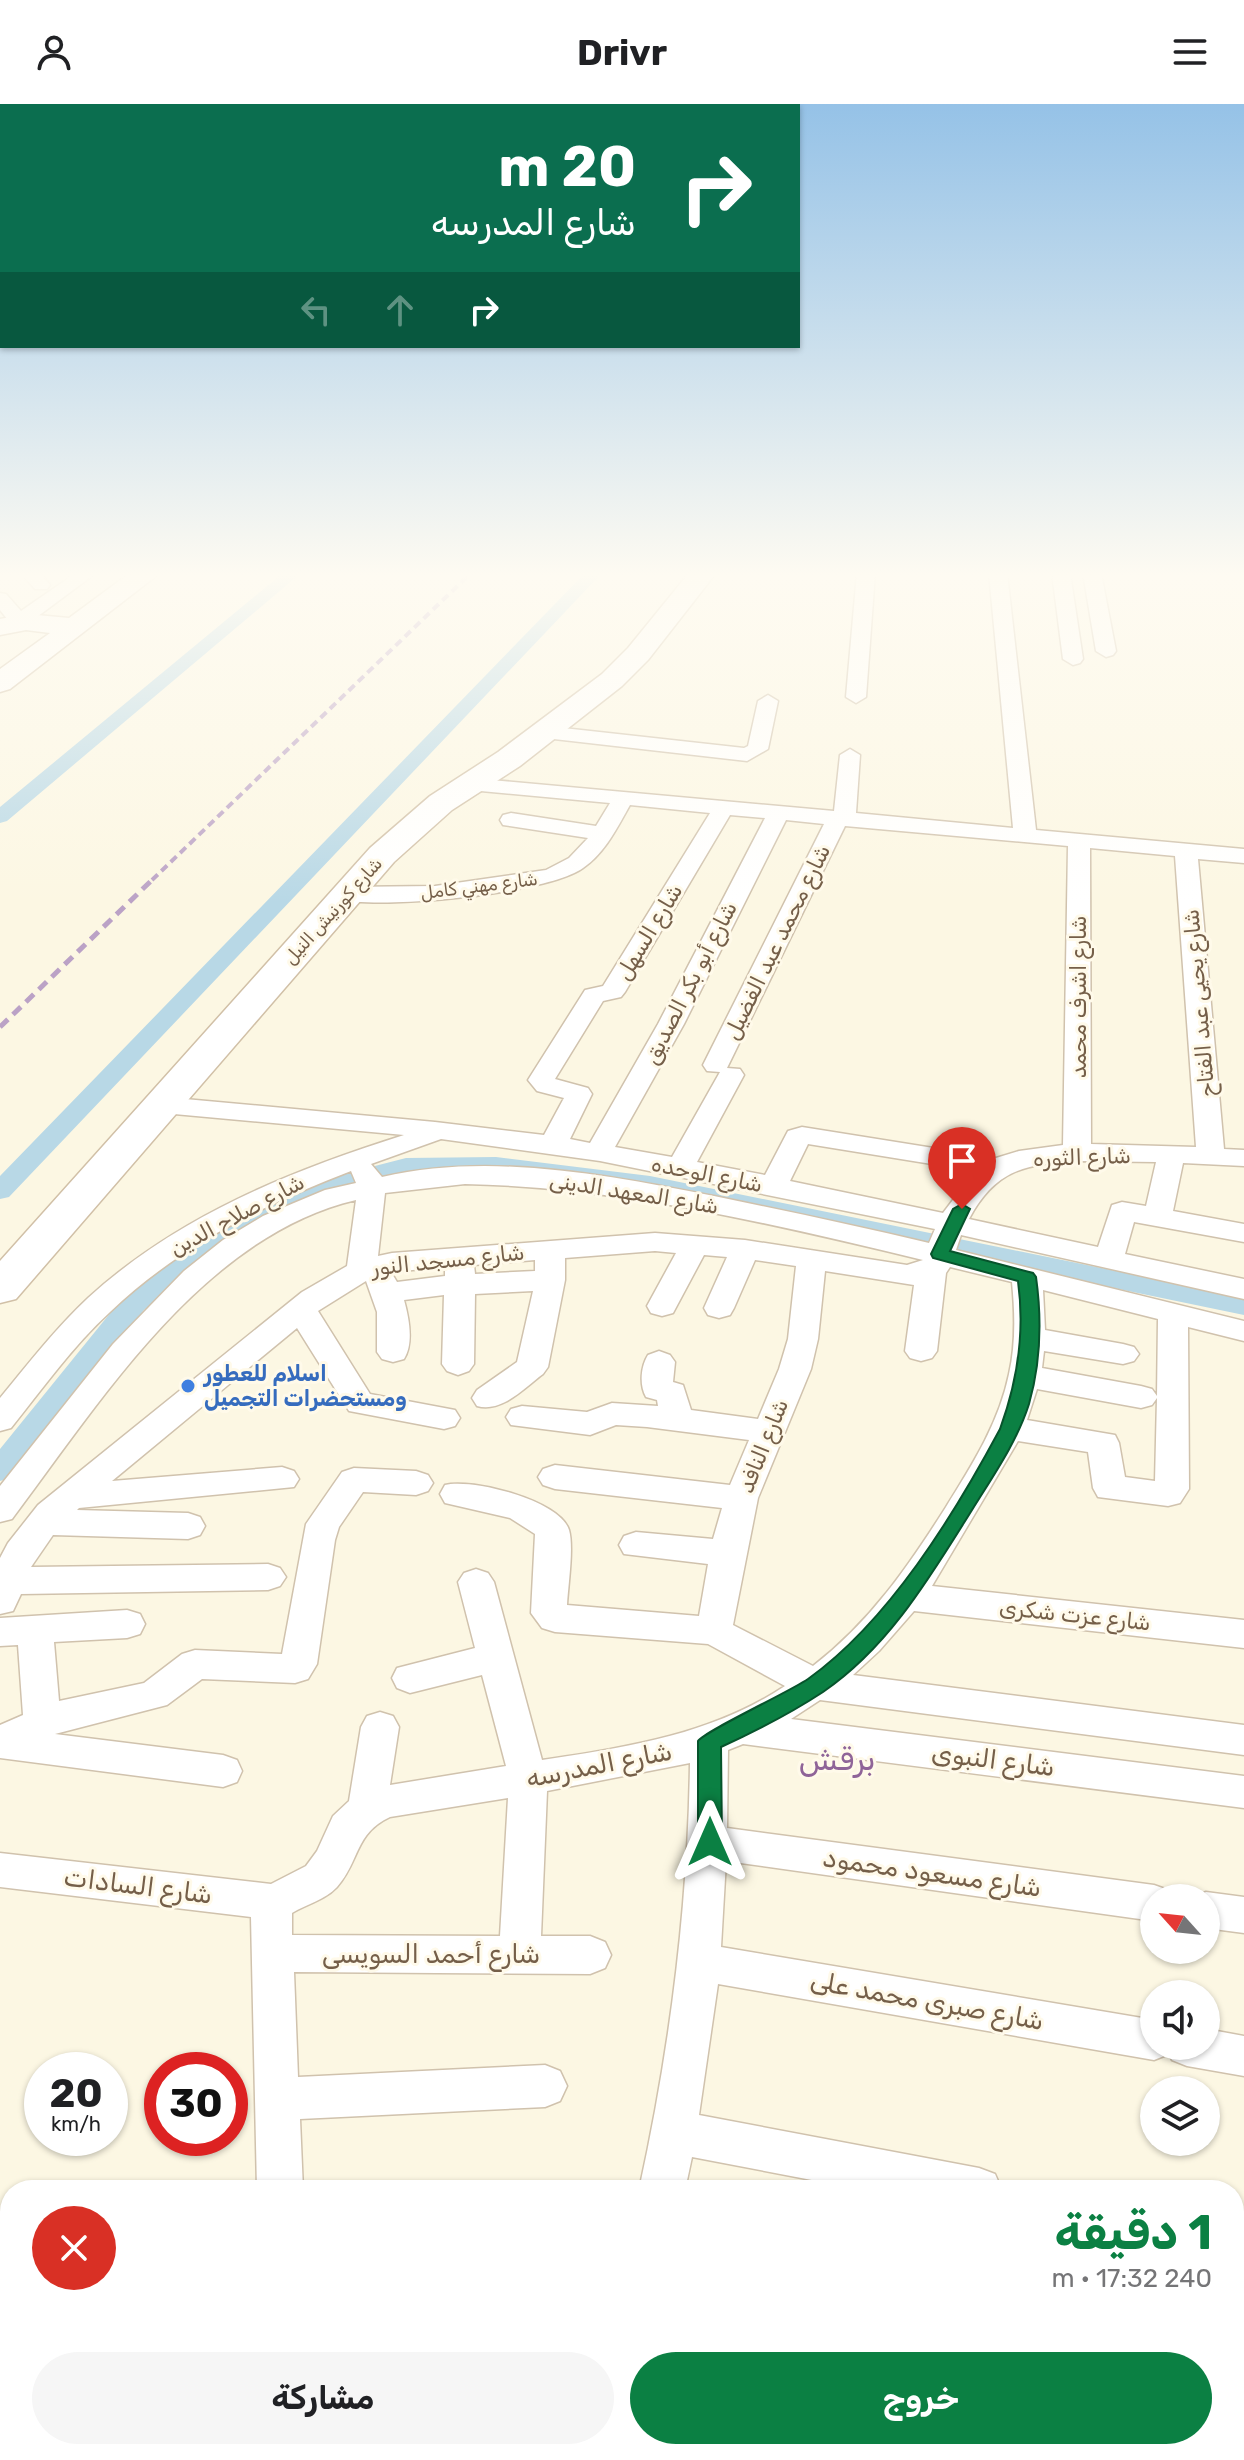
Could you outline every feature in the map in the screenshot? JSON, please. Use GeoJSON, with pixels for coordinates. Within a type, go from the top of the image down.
{"type":"FeatureCollection","features":[{"type":"Feature","properties":{"kind":"main road","name":"شارع كورنيش النيل"},"geometry":{"type":"LineString","coordinates":[[0,1289],[345,894],[413,826],[545,732],[607,683]]}},
{"type":"Feature","properties":{"kind":"street"},"geometry":{"type":"LineString","coordinates":[[856,697],[857,683]]}},
{"type":"Feature","properties":{"kind":"street"},"geometry":{"type":"LineString","coordinates":[[1009,683],[1025,835]]}},
{"type":"Feature","properties":{"kind":"street"},"geometry":{"type":"LineString","coordinates":[[545,732],[747,755],[758,749],[768,701]]}},
{"type":"Feature","properties":{"kind":"street"},"geometry":{"type":"LineString","coordinates":[[841,818],[850,755]]}},
{"type":"Feature","properties":{"kind":"street"},"geometry":{"type":"LineString","coordinates":[[470,784],[1244,856]]}},
{"type":"Feature","properties":{"kind":"street","name":"شارع مهني كامل"},"geometry":{"type":"LineString","coordinates":[[345,894],[435,893],[551,876],[579,863],[588,855],[624,798]]}},
{"type":"Feature","properties":{"kind":"street","name":"شارع السهل"},"geometry":{"type":"LineString","coordinates":[[553,1145],[579,1094],[546,1085],[541,1080],[594,995],[612,992],[724,807]]}},
{"type":"Feature","properties":{"kind":"street","name":"شارع أبو بكر الصديق"},"geometry":{"type":"LineString","coordinates":[[598,1153],[671,1024],[779,812]]}},
{"type":"Feature","properties":{"kind":"street","name":"شارع محمد عبد الفضيل"},"geometry":{"type":"LineString","coordinates":[[680,1168],[841,818]]}},
{"type":"Feature","properties":{"kind":"street"},"geometry":{"type":"LineString","coordinates":[[511,820],[602,833]]}},
{"type":"Feature","properties":{"kind":"street","name":"شارع اشرف محمد"},"geometry":{"type":"LineString","coordinates":[[1077,1153],[1079,840]]}},
{"type":"Feature","properties":{"kind":"street","name":"شارع يحيى عبد الفتاح"},"geometry":{"type":"LineString","coordinates":[[1186,850],[1211,1157]]}},
{"type":"Feature","properties":{"kind":"street","name":"شارع الوحده"},"geometry":{"type":"LineString","coordinates":[[163,1105],[553,1145],[773,1187],[940,1251],[1109,1260],[1244,1288]]}},
{"type":"Feature","properties":{"kind":"street","name":"شارع صلاح الدين"},"geometry":{"type":"LineString","coordinates":[[0,1420],[82,1322],[149,1264],[202,1229],[258,1199],[365,1172],[442,1132]]}},
{"type":"Feature","properties":{"kind":"street"},"geometry":{"type":"LineString","coordinates":[[773,1187],[798,1137],[802,1135],[999,1167]]}},
{"type":"Feature","properties":{"kind":"street","name":"شارع الثوره"},"geometry":{"type":"LineString","coordinates":[[940,1251],[972,1193],[999,1167],[1015,1160],[1044,1154],[1077,1153],[1244,1158]]}},
{"type":"Feature","properties":{"kind":"street"},"geometry":{"type":"LineString","coordinates":[[1158,1216],[1171,1156]]}},
{"type":"Feature","properties":{"kind":"street"},"geometry":{"type":"LineString","coordinates":[[365,1172],[374,1276],[395,1321],[393,1352]]}},
{"type":"Feature","properties":{"kind":"street","name":"شارع المعهد الدينى"},"geometry":{"type":"LineString","coordinates":[[0,1510],[130,1345],[193,1281],[272,1223],[320,1202],[365,1172],[426,1178],[481,1175],[589,1182],[940,1251],[1027,1277],[1244,1331]]}},
{"type":"Feature","properties":{"kind":"street"},"geometry":{"type":"LineString","coordinates":[[1109,1260],[1119,1213],[1131,1211],[1244,1233]]}},
{"type":"Feature","properties":{"kind":"street","name":"شارع مسجد النور"},"geometry":{"type":"LineString","coordinates":[[3,1591],[20,1552],[43,1522],[335,1282],[374,1276],[392,1262],[460,1271],[550,1249],[655,1242],[745,1249],[907,1275],[940,1251]]}},
{"type":"Feature","properties":{"kind":"street"},"geometry":{"type":"LineString","coordinates":[[662,1306],[695,1244]]}},
{"type":"Feature","properties":{"kind":"street"},"geometry":{"type":"LineString","coordinates":[[488,1398],[510,1379],[532,1367],[550,1280],[550,1249]]}},
{"type":"Feature","properties":{"kind":"street"},"geometry":{"type":"LineString","coordinates":[[719,1308],[745,1249]]}},
{"type":"Feature","properties":{"kind":"street"},"geometry":{"type":"LineString","coordinates":[[921,1351],[940,1251]]}},
{"type":"Feature","properties":{"kind":"street","name":"شارع النافد"},"geometry":{"type":"LineString","coordinates":[[714,1631],[741,1498],[795,1369],[803,1339],[811,1261]]}},
{"type":"Feature","properties":{"kind":"street"},"geometry":{"type":"LineString","coordinates":[[458,1364],[460,1271],[550,1280]]}},
{"type":"Feature","properties":{"kind":"street","name":"شارع المدرسه"},"geometry":{"type":"LineString","coordinates":[[367,1808],[384,1802],[658,1757],[725,1734],[816,1685],[866,1641],[906,1597],[1010,1429],[1026,1376],[1031,1338],[1027,1277]]}},
{"type":"Feature","properties":{"kind":"street"},"geometry":{"type":"LineString","coordinates":[[301,1309],[360,1403],[444,1418]]}},
{"type":"Feature","properties":{"kind":"street"},"geometry":{"type":"LineString","coordinates":[[1010,1429],[1103,1443],[1110,1488],[1168,1494],[1172,1489],[1173,1313]]}},
{"type":"Feature","properties":{"kind":"street"},"geometry":{"type":"LineString","coordinates":[[1031,1338],[1123,1354]]}},
{"type":"Feature","properties":{"kind":"street"},"geometry":{"type":"LineString","coordinates":[[659,1362],[657,1389],[672,1393],[676,1419]]}},
{"type":"Feature","properties":{"kind":"street"},"geometry":{"type":"LineString","coordinates":[[1026,1376],[1141,1397]]}},
{"type":"Feature","properties":{"kind":"street"},"geometry":{"type":"LineString","coordinates":[[522,1417],[590,1424],[612,1414],[767,1431]]}},
{"type":"Feature","properties":{"kind":"street"},"geometry":{"type":"LineString","coordinates":[[555,1477],[741,1498]]}},
{"type":"Feature","properties":{"kind":"street"},"geometry":{"type":"LineString","coordinates":[[43,1522],[282,1479]]}},
{"type":"Feature","properties":{"kind":"street"},"geometry":{"type":"LineString","coordinates":[[0,1742],[59,1716],[154,1695],[188,1668],[203,1662],[295,1669],[299,1664],[323,1524],[354,1480],[416,1483]]}},
{"type":"Feature","properties":{"kind":"street"},"geometry":{"type":"LineString","coordinates":[[457,1494],[525,1512],[546,1523],[552,1531],[549,1613],[555,1618],[714,1631],[816,1685],[1244,1740]]}},
{"type":"Feature","properties":{"kind":"street"},"geometry":{"type":"LineString","coordinates":[[70,1497],[188,1526]]}},
{"type":"Feature","properties":{"kind":"street"},"geometry":{"type":"LineString","coordinates":[[636,1545],[728,1553]]}},
{"type":"Feature","properties":{"kind":"street"},"geometry":{"type":"LineString","coordinates":[[3,1591],[268,1577]]}},
{"type":"Feature","properties":{"kind":"street"},"geometry":{"type":"LineString","coordinates":[[476,1582],[528,1778],[520,1954]]}},
{"type":"Feature","properties":{"kind":"street","name":"شارع عزت شكرى"},"geometry":{"type":"LineString","coordinates":[[906,1597],[1244,1634]]}},
{"type":"Feature","properties":{"kind":"street"},"geometry":{"type":"LineString","coordinates":[[42,1724],[18,1632],[127,1624]]}},
{"type":"Feature","properties":{"kind":"street"},"geometry":{"type":"LineString","coordinates":[[410,1678],[496,1658]]}},
{"type":"Feature","properties":{"kind":"street"},"geometry":{"type":"LineString","coordinates":[[280,2180],[271,1914],[275,1902],[321,1878],[332,1863],[343,1832],[367,1808],[380,1727]]}},
{"type":"Feature","properties":{"kind":"street"},"geometry":{"type":"LineString","coordinates":[[664,2180],[675,2132],[701,1962],[710,1842],[725,1734]]}},
{"type":"Feature","properties":{"kind":"street","name":"شارع النبوى"},"geometry":{"type":"LineString","coordinates":[[725,1734],[1244,1792]]}},
{"type":"Feature","properties":{"kind":"street"},"geometry":{"type":"LineString","coordinates":[[0,1742],[223,1771]]}},
{"type":"Feature","properties":{"kind":"street","name":"شارع مسعود محمود"},"geometry":{"type":"LineString","coordinates":[[710,1842],[1140,1901]]}},
{"type":"Feature","properties":{"kind":"street","name":"شارع السادات"},"geometry":{"type":"LineString","coordinates":[[0,1870],[275,1902]]}},
{"type":"Feature","properties":{"kind":"street"},"geometry":{"type":"LineString","coordinates":[[1220,1912],[1244,1915]]}},
{"type":"Feature","properties":{"kind":"street","name":"شارع أحمد السويسى"},"geometry":{"type":"LineString","coordinates":[[272,1953],[590,1955]]}},
{"type":"Feature","properties":{"kind":"street","name":"شارع صبرى محمد على"},"geometry":{"type":"LineString","coordinates":[[701,1962],[1140,2038]]}},
{"type":"Feature","properties":{"kind":"street"},"geometry":{"type":"LineString","coordinates":[[1220,2052],[1244,2056]]}},
{"type":"Feature","properties":{"kind":"street"},"geometry":{"type":"LineString","coordinates":[[277,2099],[545,2086]]}},
{"type":"Feature","properties":{"kind":"street"},"geometry":{"type":"LineString","coordinates":[[675,2132],[927,2180]]}},
{"type":"Feature","properties":{"kind":"waterway"},"geometry":{"type":"LineString","coordinates":[[0,817],[161,683]]}},
{"type":"Feature","properties":{"kind":"waterway"},"geometry":{"type":"LineString","coordinates":[[0,1191],[488,683]]}},
{"type":"Feature","properties":{"kind":"waterway"},"geometry":{"type":"LineString","coordinates":[[0,1470],[134,1303],[212,1239],[306,1192],[406,1166],[496,1165],[650,1184],[1244,1306]]}},
{"type":"Feature","properties":{"kind":"railway"},"geometry":{"type":"LineString","coordinates":[[152,880],[357,683]]}},
{"type":"Feature","properties":{"kind":"railway"},"geometry":{"type":"LineString","coordinates":[[0,1027],[154,878]]}},
{"type":"Feature","properties":{"kind":"place","name":"اسلام للعطور ومستحضرات التجميل"},"geometry":{"type":"Point","coordinates":[188,1386]}},
{"type":"Feature","properties":{"kind":"district","name":"برقش"},"geometry":{"type":"Point","coordinates":[837,1759]}},
{"type":"Feature","properties":{"kind":"route"},"geometry":{"type":"LineString","coordinates":[[710,1842],[709,1741],[741,1728],[816,1685],[866,1641],[906,1597],[1010,1429],[1029,1357],[1031,1307],[1027,1277],[940,1254],[951,1226],[962,1209]]}}]}
